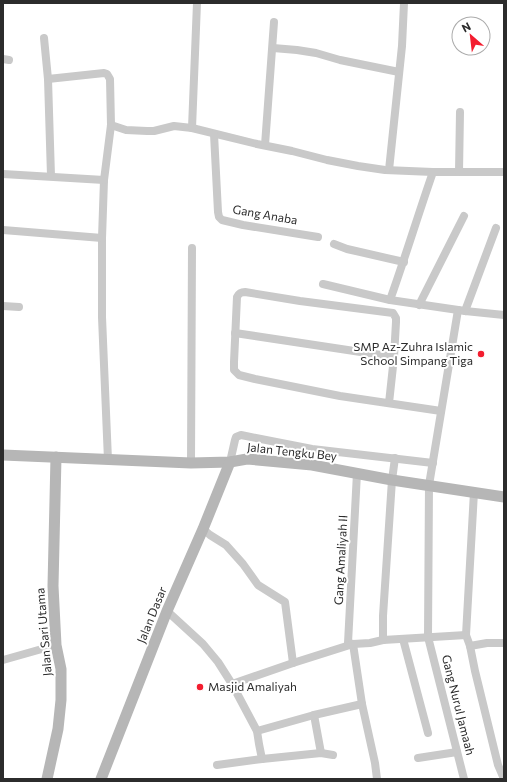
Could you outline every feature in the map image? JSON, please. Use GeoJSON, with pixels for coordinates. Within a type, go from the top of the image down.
{"type":"FeatureCollection","features":[{"type":"Feature","properties":{"kind":"street"},"geometry":{"type":"LineString","coordinates":[[192,128],[197,3]]}},
{"type":"Feature","properties":{"kind":"street"},"geometry":{"type":"LineString","coordinates":[[389,170],[404,3]]}},
{"type":"Feature","properties":{"kind":"street"},"geometry":{"type":"LineString","coordinates":[[265,146],[274,22]]}},
{"type":"Feature","properties":{"kind":"street"},"geometry":{"type":"LineString","coordinates":[[44,38],[48,79],[51,176]]}},
{"type":"Feature","properties":{"kind":"street"},"geometry":{"type":"LineString","coordinates":[[272,48],[316,53],[340,60],[399,72]]}},
{"type":"Feature","properties":{"kind":"street"},"geometry":{"type":"LineString","coordinates":[[48,79],[99,73],[107,74],[110,79],[111,125],[104,180],[102,238],[102,317],[108,460]]}},
{"type":"Feature","properties":{"kind":"street"},"geometry":{"type":"LineString","coordinates":[[459,172],[460,112]]}},
{"type":"Feature","properties":{"kind":"street"},"geometry":{"type":"LineString","coordinates":[[111,125],[126,130],[147,132],[174,126],[192,128],[256,144],[358,166],[389,170],[433,172],[504,172]]}},
{"type":"Feature","properties":{"kind":"street","name":"Gang Anaba"},"geometry":{"type":"LineString","coordinates":[[214,134],[218,212],[219,217],[222,220],[243,225],[318,237]]}},
{"type":"Feature","properties":{"kind":"street"},"geometry":{"type":"LineString","coordinates":[[390,300],[433,172]]}},
{"type":"Feature","properties":{"kind":"street"},"geometry":{"type":"LineString","coordinates":[[3,174],[104,180]]}},
{"type":"Feature","properties":{"kind":"street"},"geometry":{"type":"LineString","coordinates":[[419,305],[464,216]]}},
{"type":"Feature","properties":{"kind":"street","name":"Gang Nurul Jamaah"},"geometry":{"type":"LineString","coordinates":[[464,779],[428,637],[429,485],[462,311],[496,228]]}},
{"type":"Feature","properties":{"kind":"street"},"geometry":{"type":"LineString","coordinates":[[3,230],[102,238]]}},
{"type":"Feature","properties":{"kind":"street"},"geometry":{"type":"LineString","coordinates":[[334,244],[347,249],[404,262]]}},
{"type":"Feature","properties":{"kind":"street"},"geometry":{"type":"LineString","coordinates":[[191,463],[192,248]]}},
{"type":"Feature","properties":{"kind":"street"},"geometry":{"type":"LineString","coordinates":[[323,284],[390,300],[419,305],[504,315]]}},
{"type":"Feature","properties":{"kind":"street"},"geometry":{"type":"LineString","coordinates":[[389,403],[396,322],[394,315],[389,312],[240,292],[237,297],[234,362],[234,370],[239,375],[340,396],[442,411]]}},
{"type":"Feature","properties":{"kind":"street"},"geometry":{"type":"LineString","coordinates":[[3,306],[19,307]]}},
{"type":"Feature","properties":{"kind":"street"},"geometry":{"type":"LineString","coordinates":[[235,333],[394,357]]}},
{"type":"Feature","properties":{"kind":"street"},"geometry":{"type":"LineString","coordinates":[[230,462],[234,440],[241,436],[312,449],[433,463]]}},
{"type":"Feature","properties":{"kind":"street","name":"Jalan Tengku Bey"},"geometry":{"type":"LineString","coordinates":[[3,454],[191,463],[230,462],[247,459],[307,465],[504,497]]}},
{"type":"Feature","properties":{"kind":"street","name":"Jalan Sari Utama"},"geometry":{"type":"LineString","coordinates":[[47,779],[58,729],[61,700],[61,669],[56,645],[53,586],[56,457]]}},
{"type":"Feature","properties":{"kind":"street"},"geometry":{"type":"LineString","coordinates":[[383,640],[383,616],[392,480],[395,458]]}},
{"type":"Feature","properties":{"kind":"street","name":"Jalan Dasar"},"geometry":{"type":"LineString","coordinates":[[101,779],[167,611],[203,529],[230,462]]}},
{"type":"Feature","properties":{"kind":"street","name":"Gang Amaliyah II"},"geometry":{"type":"LineString","coordinates":[[353,644],[348,643],[357,473]]}},
{"type":"Feature","properties":{"kind":"street"},"geometry":{"type":"LineString","coordinates":[[474,492],[466,634],[498,764],[504,779]]}},
{"type":"Feature","properties":{"kind":"street"},"geometry":{"type":"LineString","coordinates":[[203,529],[226,545],[243,564],[258,585],[285,602],[293,663]]}},
{"type":"Feature","properties":{"kind":"street"},"geometry":{"type":"LineString","coordinates":[[167,611],[203,644],[218,662],[232,684],[257,731],[262,759]]}},
{"type":"Feature","properties":{"kind":"street"},"geometry":{"type":"LineString","coordinates":[[232,684],[353,644],[370,643],[383,640],[466,634]]}},
{"type":"Feature","properties":{"kind":"street"},"geometry":{"type":"LineString","coordinates":[[404,639],[428,733]]}},
{"type":"Feature","properties":{"kind":"street"},"geometry":{"type":"LineString","coordinates":[[470,646],[487,643],[504,643]]}},
{"type":"Feature","properties":{"kind":"street"},"geometry":{"type":"LineString","coordinates":[[353,644],[362,704],[377,779]]}},
{"type":"Feature","properties":{"kind":"street"},"geometry":{"type":"LineString","coordinates":[[3,660],[56,645]]}},
{"type":"Feature","properties":{"kind":"street"},"geometry":{"type":"LineString","coordinates":[[257,731],[314,715],[362,704]]}},
{"type":"Feature","properties":{"kind":"street"},"geometry":{"type":"LineString","coordinates":[[314,715],[321,753]]}},
{"type":"Feature","properties":{"kind":"street"},"geometry":{"type":"LineString","coordinates":[[418,758],[457,752]]}},
{"type":"Feature","properties":{"kind":"street"},"geometry":{"type":"LineString","coordinates":[[217,765],[321,753],[333,755]]}},
{"type":"Feature","properties":{"kind":"place","name":"SMP Az-Zuhra Islamic School Simpang Tiga"},"geometry":{"type":"Point","coordinates":[481,354]}},
{"type":"Feature","properties":{"kind":"place","name":"Masjid Amaliyah"},"geometry":{"type":"Point","coordinates":[200,687]}}]}
